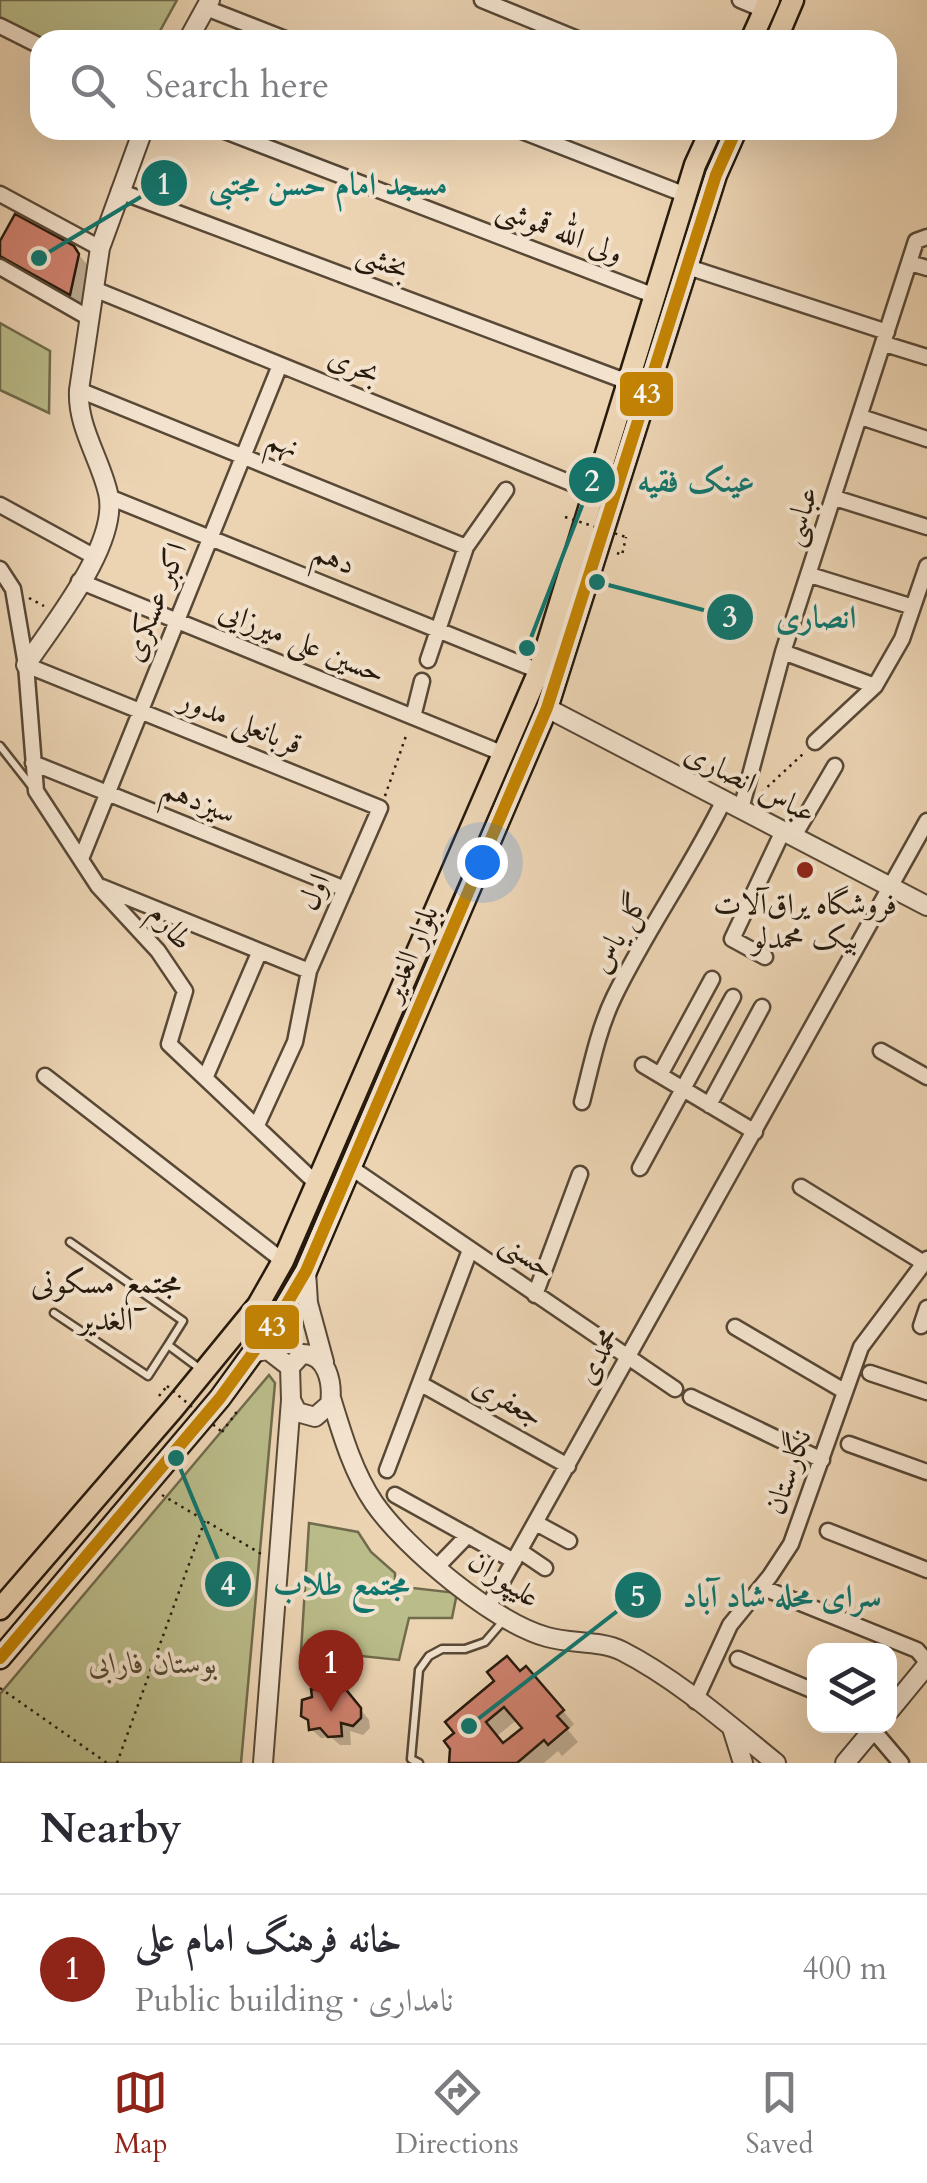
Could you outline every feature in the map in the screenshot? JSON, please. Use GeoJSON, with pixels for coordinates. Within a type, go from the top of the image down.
{"type":"FeatureCollection","features":[{"type":"Feature","properties":{"kind":"main road"},"geometry":{"type":"LineString","coordinates":[[780,30],[793,0]]}},
{"type":"Feature","properties":{"kind":"main road"},"geometry":{"type":"LineString","coordinates":[[755,30],[766,5]]}},
{"type":"Feature","properties":{"kind":"main road","name":"بلوار الغدیر"},"geometry":{"type":"LineString","coordinates":[[0,1609],[258,1305],[283,1260],[538,671],[686,195],[707,140]]}},
{"type":"Feature","properties":{"kind":"main road","name":"بلوار الغدیر"},"geometry":{"type":"LineString","coordinates":[[0,1658],[255,1352],[306,1270],[548,708],[716,175],[732,140]]}},
{"type":"Feature","properties":{"kind":"street"},"geometry":{"type":"LineString","coordinates":[[482,0],[556,30]]}},
{"type":"Feature","properties":{"kind":"street"},"geometry":{"type":"LineString","coordinates":[[740,0],[766,5]]}},
{"type":"Feature","properties":{"kind":"street"},"geometry":{"type":"LineString","coordinates":[[194,30],[208,4],[266,30]]}},
{"type":"Feature","properties":{"kind":"street"},"geometry":{"type":"LineString","coordinates":[[0,26],[30,41]]}},
{"type":"Feature","properties":{"kind":"street"},"geometry":{"type":"LineString","coordinates":[[26,665],[95,556],[106,530],[110,497],[78,408],[79,390],[100,248],[138,140]]}},
{"type":"Feature","properties":{"kind":"street","name":"ولی الله قموشی"},"geometry":{"type":"LineString","coordinates":[[248,140],[655,296]]}},
{"type":"Feature","properties":{"kind":"street"},"geometry":{"type":"LineString","coordinates":[[545,140],[686,195]]}},
{"type":"Feature","properties":{"kind":"street","name":"بخشی"},"geometry":{"type":"LineString","coordinates":[[118,191],[628,382]]}},
{"type":"Feature","properties":{"kind":"street"},"geometry":{"type":"LineString","coordinates":[[0,194],[100,248]]}},
{"type":"Feature","properties":{"kind":"street","name":"عباسی"},"geometry":{"type":"LineString","coordinates":[[733,805],[921,239]]}},
{"type":"Feature","properties":{"kind":"street"},"geometry":{"type":"LineString","coordinates":[[910,263],[927,268]]}},
{"type":"Feature","properties":{"kind":"street"},"geometry":{"type":"LineString","coordinates":[[0,268],[88,318]]}},
{"type":"Feature","properties":{"kind":"street"},"geometry":{"type":"LineString","coordinates":[[688,268],[886,338],[927,357]]}},
{"type":"Feature","properties":{"kind":"street","name":"بحری"},"geometry":{"type":"LineString","coordinates":[[94,290],[593,492]]}},
{"type":"Feature","properties":{"kind":"street","name":"اکبر عسکری"},"geometry":{"type":"LineString","coordinates":[[81,859],[280,365]]}},
{"type":"Feature","properties":{"kind":"street","name":"نهم"},"geometry":{"type":"LineString","coordinates":[[79,390],[466,547]]}},
{"type":"Feature","properties":{"kind":"street"},"geometry":{"type":"LineString","coordinates":[[862,417],[927,439]]}},
{"type":"Feature","properties":{"kind":"street"},"geometry":{"type":"LineString","coordinates":[[428,660],[466,547],[506,490]]}},
{"type":"Feature","properties":{"kind":"street","name":"دهم"},"geometry":{"type":"LineString","coordinates":[[110,497],[538,671]]}},
{"type":"Feature","properties":{"kind":"street"},"geometry":{"type":"LineString","coordinates":[[836,498],[927,527]]}},
{"type":"Feature","properties":{"kind":"street"},"geometry":{"type":"LineString","coordinates":[[0,505],[95,556]]}},
{"type":"Feature","properties":{"kind":"street"},"geometry":{"type":"LineString","coordinates":[[816,742],[875,686],[902,639],[927,566]]}},
{"type":"Feature","properties":{"kind":"street"},"geometry":{"type":"LineString","coordinates":[[0,569],[13,589]]}},
{"type":"Feature","properties":{"kind":"street"},"geometry":{"type":"LineString","coordinates":[[810,575],[913,607]]}},
{"type":"Feature","properties":{"kind":"street","name":"حسین علی میرزایی"},"geometry":{"type":"LineString","coordinates":[[79,582],[504,754]]}},
{"type":"Feature","properties":{"kind":"street","name":"طارم"},"geometry":{"type":"LineString","coordinates":[[13,589],[26,665],[36,792],[98,886],[158,951],[185,992],[169,1044],[316,1184]]}},
{"type":"Feature","properties":{"kind":"street"},"geometry":{"type":"LineString","coordinates":[[783,652],[875,686]]}},
{"type":"Feature","properties":{"kind":"street","name":"قربانعلی مدور"},"geometry":{"type":"LineString","coordinates":[[26,665],[380,808]]}},
{"type":"Feature","properties":{"kind":"street"},"geometry":{"type":"LineString","coordinates":[[413,717],[422,681]]}},
{"type":"Feature","properties":{"kind":"street","name":"عباس انصاری"},"geometry":{"type":"LineString","coordinates":[[548,708],[927,906]]}},
{"type":"Feature","properties":{"kind":"street","name":"سیزدهم"},"geometry":{"type":"LineString","coordinates":[[33,763],[345,890]]}},
{"type":"Feature","properties":{"kind":"street"},"geometry":{"type":"LineString","coordinates":[[765,958],[732,939],[788,834],[834,766]]}},
{"type":"Feature","properties":{"kind":"street","name":"گل یاس"},"geometry":{"type":"LineString","coordinates":[[582,1102],[613,1000],[655,923],[733,805]]}},
{"type":"Feature","properties":{"kind":"street","name":"اول"},"geometry":{"type":"LineString","coordinates":[[257,1126],[295,1042],[309,972],[380,808]]}},
{"type":"Feature","properties":{"kind":"street","name":"محمدی"},"geometry":{"type":"LineString","coordinates":[[488,1607],[927,821]]}},
{"type":"Feature","properties":{"kind":"street"},"geometry":{"type":"LineString","coordinates":[[98,886],[309,972]]}},
{"type":"Feature","properties":{"kind":"street"},"geometry":{"type":"LineString","coordinates":[[206,1076],[259,953]]}},
{"type":"Feature","properties":{"kind":"street"},"geometry":{"type":"LineString","coordinates":[[660,1075],[712,979]]}},
{"type":"Feature","properties":{"kind":"street"},"geometry":{"type":"LineString","coordinates":[[640,1168],[733,997]]}},
{"type":"Feature","properties":{"kind":"street"},"geometry":{"type":"LineString","coordinates":[[709,1105],[762,1007]]}},
{"type":"Feature","properties":{"kind":"street"},"geometry":{"type":"LineString","coordinates":[[881,1051],[927,1077]]}},
{"type":"Feature","properties":{"kind":"street"},"geometry":{"type":"LineString","coordinates":[[643,1065],[755,1132]]}},
{"type":"Feature","properties":{"kind":"street"},"geometry":{"type":"LineString","coordinates":[[45,1076],[283,1260]]}},
{"type":"Feature","properties":{"kind":"street","name":"حسنی"},"geometry":{"type":"LineString","coordinates":[[350,1167],[675,1389]]}},
{"type":"Feature","properties":{"kind":"street"},"geometry":{"type":"LineString","coordinates":[[535,1296],[580,1174]]}},
{"type":"Feature","properties":{"kind":"street"},"geometry":{"type":"LineString","coordinates":[[801,1188],[926,1261]]}},
{"type":"Feature","properties":{"kind":"street"},"geometry":{"type":"LineString","coordinates":[[387,1470],[470,1250]]}},
{"type":"Feature","properties":{"kind":"street","name":"نگارستان"},"geometry":{"type":"LineString","coordinates":[[694,1701],[722,1639],[791,1544],[867,1336],[926,1261]]}},
{"type":"Feature","properties":{"kind":"street"},"geometry":{"type":"LineString","coordinates":[[306,1270],[308,1302],[345,1444]]}},
{"type":"Feature","properties":{"kind":"street"},"geometry":{"type":"LineString","coordinates":[[921,1326],[927,1308]]}},
{"type":"Feature","properties":{"kind":"street"},"geometry":{"type":"LineString","coordinates":[[735,1327],[844,1391]]}},
{"type":"Feature","properties":{"kind":"street"},"geometry":{"type":"LineString","coordinates":[[255,1352],[268,1350],[290,1367]]}},
{"type":"Feature","properties":{"kind":"street"},"geometry":{"type":"LineString","coordinates":[[263,1763],[290,1367],[302,1354],[314,1354],[324,1362]]}},
{"type":"Feature","properties":{"kind":"street"},"geometry":{"type":"LineString","coordinates":[[870,1373],[927,1392]]}},
{"type":"Feature","properties":{"kind":"street","name":"جعفری"},"geometry":{"type":"LineString","coordinates":[[422,1384],[568,1466]]}},
{"type":"Feature","properties":{"kind":"street"},"geometry":{"type":"LineString","coordinates":[[691,1397],[822,1460]]}},
{"type":"Feature","properties":{"kind":"street"},"geometry":{"type":"LineString","coordinates":[[287,1450],[299,1432],[327,1410],[331,1398]]}},
{"type":"Feature","properties":{"kind":"street"},"geometry":{"type":"LineString","coordinates":[[290,1400],[297,1412],[316,1417],[345,1444]]}},
{"type":"Feature","properties":{"kind":"street","name":"علیپوران"},"geometry":{"type":"LineString","coordinates":[[345,1444],[374,1502],[403,1537],[488,1607],[546,1637],[616,1648],[641,1662],[776,1763]]}},
{"type":"Feature","properties":{"kind":"street"},"geometry":{"type":"LineString","coordinates":[[849,1444],[927,1472]]}},
{"type":"Feature","properties":{"kind":"street"},"geometry":{"type":"LineString","coordinates":[[395,1495],[468,1535],[545,1568]]}},
{"type":"Feature","properties":{"kind":"street"},"geometry":{"type":"LineString","coordinates":[[536,1523],[569,1541]]}},
{"type":"Feature","properties":{"kind":"street"},"geometry":{"type":"LineString","coordinates":[[828,1531],[927,1570]]}},
{"type":"Feature","properties":{"kind":"street"},"geometry":{"type":"LineString","coordinates":[[437,1568],[468,1535]]}},
{"type":"Feature","properties":{"kind":"street"},"geometry":{"type":"LineString","coordinates":[[760,1587],[917,1650],[927,1663],[897,1701]]}},
{"type":"Feature","properties":{"kind":"street"},"geometry":{"type":"LineString","coordinates":[[738,1658],[807,1688]]}},
{"type":"Feature","properties":{"kind":"street"},"geometry":{"type":"LineString","coordinates":[[732,1728],[743,1763]]}},
{"type":"Feature","properties":{"kind":"street"},"geometry":{"type":"LineString","coordinates":[[845,1763],[870,1733]]}},
{"type":"Feature","properties":{"kind":"street"},"geometry":{"type":"LineString","coordinates":[[878,1733],[900,1763]]}},
{"type":"Feature","properties":{"kind":"lane"},"geometry":{"type":"LineString","coordinates":[[0,746],[36,792]]}},
{"type":"Feature","properties":{"kind":"lane"},"geometry":{"type":"LineString","coordinates":[[54,1312],[148,1376],[183,1321],[70,1242]]}},
{"type":"Feature","properties":{"kind":"lane"},"geometry":{"type":"LineString","coordinates":[[168,1345],[204,1371]]}},
{"type":"Feature","properties":{"kind":"lane"},"geometry":{"type":"LineString","coordinates":[[419,1763],[411,1759],[418,1670],[429,1656],[442,1649],[465,1649],[485,1642],[505,1619]]}},
{"type":"Feature","properties":{"kind":"path"},"geometry":{"type":"LineString","coordinates":[[566,517],[626,537],[622,555]]}},
{"type":"Feature","properties":{"kind":"path"},"geometry":{"type":"LineString","coordinates":[[13,589],[59,614]]}},
{"type":"Feature","properties":{"kind":"path"},"geometry":{"type":"LineString","coordinates":[[380,808],[413,717]]}},
{"type":"Feature","properties":{"kind":"path"},"geometry":{"type":"LineString","coordinates":[[733,805],[781,777],[816,742]]}},
{"type":"Feature","properties":{"kind":"path"},"geometry":{"type":"LineString","coordinates":[[159,1396],[167,1386],[222,1432],[236,1413]]}},
{"type":"Feature","properties":{"kind":"path"},"geometry":{"type":"LineString","coordinates":[[146,1486],[277,1563]]}},
{"type":"Feature","properties":{"kind":"path"},"geometry":{"type":"LineString","coordinates":[[118,1763],[205,1520]]}},
{"type":"Feature","properties":{"kind":"path"},"geometry":{"type":"LineString","coordinates":[[0,1688],[107,1763]]}},
{"type":"Feature","properties":{"kind":"green space"},"geometry":{"type":"Polygon","coordinates":[[[0,0],[177,0],[160,30],[30,30],[30,35],[0,21],[0,0]]]}},
{"type":"Feature","properties":{"kind":"green space"},"geometry":{"type":"Polygon","coordinates":[[[0,323],[50,351],[49,413],[0,390],[0,323]]]}},
{"type":"Feature","properties":{"kind":"green space","name":"بوستان فارابی"},"geometry":{"type":"Polygon","coordinates":[[[269,1375],[275,1383],[241,1763],[0,1763],[0,1694],[269,1375]]]}},
{"type":"Feature","properties":{"kind":"green space"},"geometry":{"type":"Polygon","coordinates":[[[309,1523],[358,1532],[371,1552],[395,1573],[395,1586],[457,1593],[452,1618],[409,1618],[399,1660],[323,1652],[319,1670],[300,1668],[309,1523]]]}},
{"type":"Feature","properties":{"kind":"building"},"geometry":{"type":"Polygon","coordinates":[[[15,214],[74,246],[79,254],[70,295],[0,256],[0,241],[15,214]]]}},
{"type":"Feature","properties":{"kind":"building"},"geometry":{"type":"Polygon","coordinates":[[[507,1656],[520,1671],[526,1666],[564,1710],[557,1716],[568,1728],[548,1745],[544,1740],[517,1763],[449,1763],[450,1749],[444,1741],[454,1733],[445,1722],[494,1681],[487,1672],[507,1656]],[[504,1707],[486,1722],[503,1743],[522,1728],[504,1707]]]}},
{"type":"Feature","properties":{"kind":"building"},"geometry":{"type":"Polygon","coordinates":[[[329,1681],[339,1681],[361,1708],[361,1718],[353,1726],[341,1723],[342,1736],[328,1737],[320,1728],[309,1730],[308,1720],[301,1716],[302,1700],[312,1697],[311,1689],[320,1690],[329,1681]]]}},
{"type":"Feature","properties":{"kind":"transit line","name":"43"},"geometry":{"type":"LineString","coordinates":[[0,1658],[220,1398],[279,1317],[306,1271],[547,708],[716,175],[732,140]]}},
{"type":"Feature","properties":{"kind":"place","name":"مسجد امام حسن مجتبی"},"geometry":{"type":"Point","coordinates":[39,258]}},
{"type":"Feature","properties":{"kind":"place","name":"انصاری"},"geometry":{"type":"Point","coordinates":[597,582]}},
{"type":"Feature","properties":{"kind":"place","name":"عینک فقیه"},"geometry":{"type":"Point","coordinates":[527,648]}},
{"type":"Feature","properties":{"kind":"place","name":"فروشگاه یراق‌آلات بیک محمدلو"},"geometry":{"type":"Point","coordinates":[805,870]}},
{"type":"Feature","properties":{"kind":"place","name":"مجتمع طلاب"},"geometry":{"type":"Point","coordinates":[176,1458]}},
{"type":"Feature","properties":{"kind":"place","name":"خانه فرهنگ امام علی"},"geometry":{"type":"Point","coordinates":[331,1712]}},
{"type":"Feature","properties":{"kind":"place","name":"سرای محله شاد آباد"},"geometry":{"type":"Point","coordinates":[469,1726]}},
{"type":"Feature","properties":{"kind":"district","name":"مجتمع مسکونی الغدیر"},"geometry":{"type":"Point","coordinates":[106,1302]}}]}
